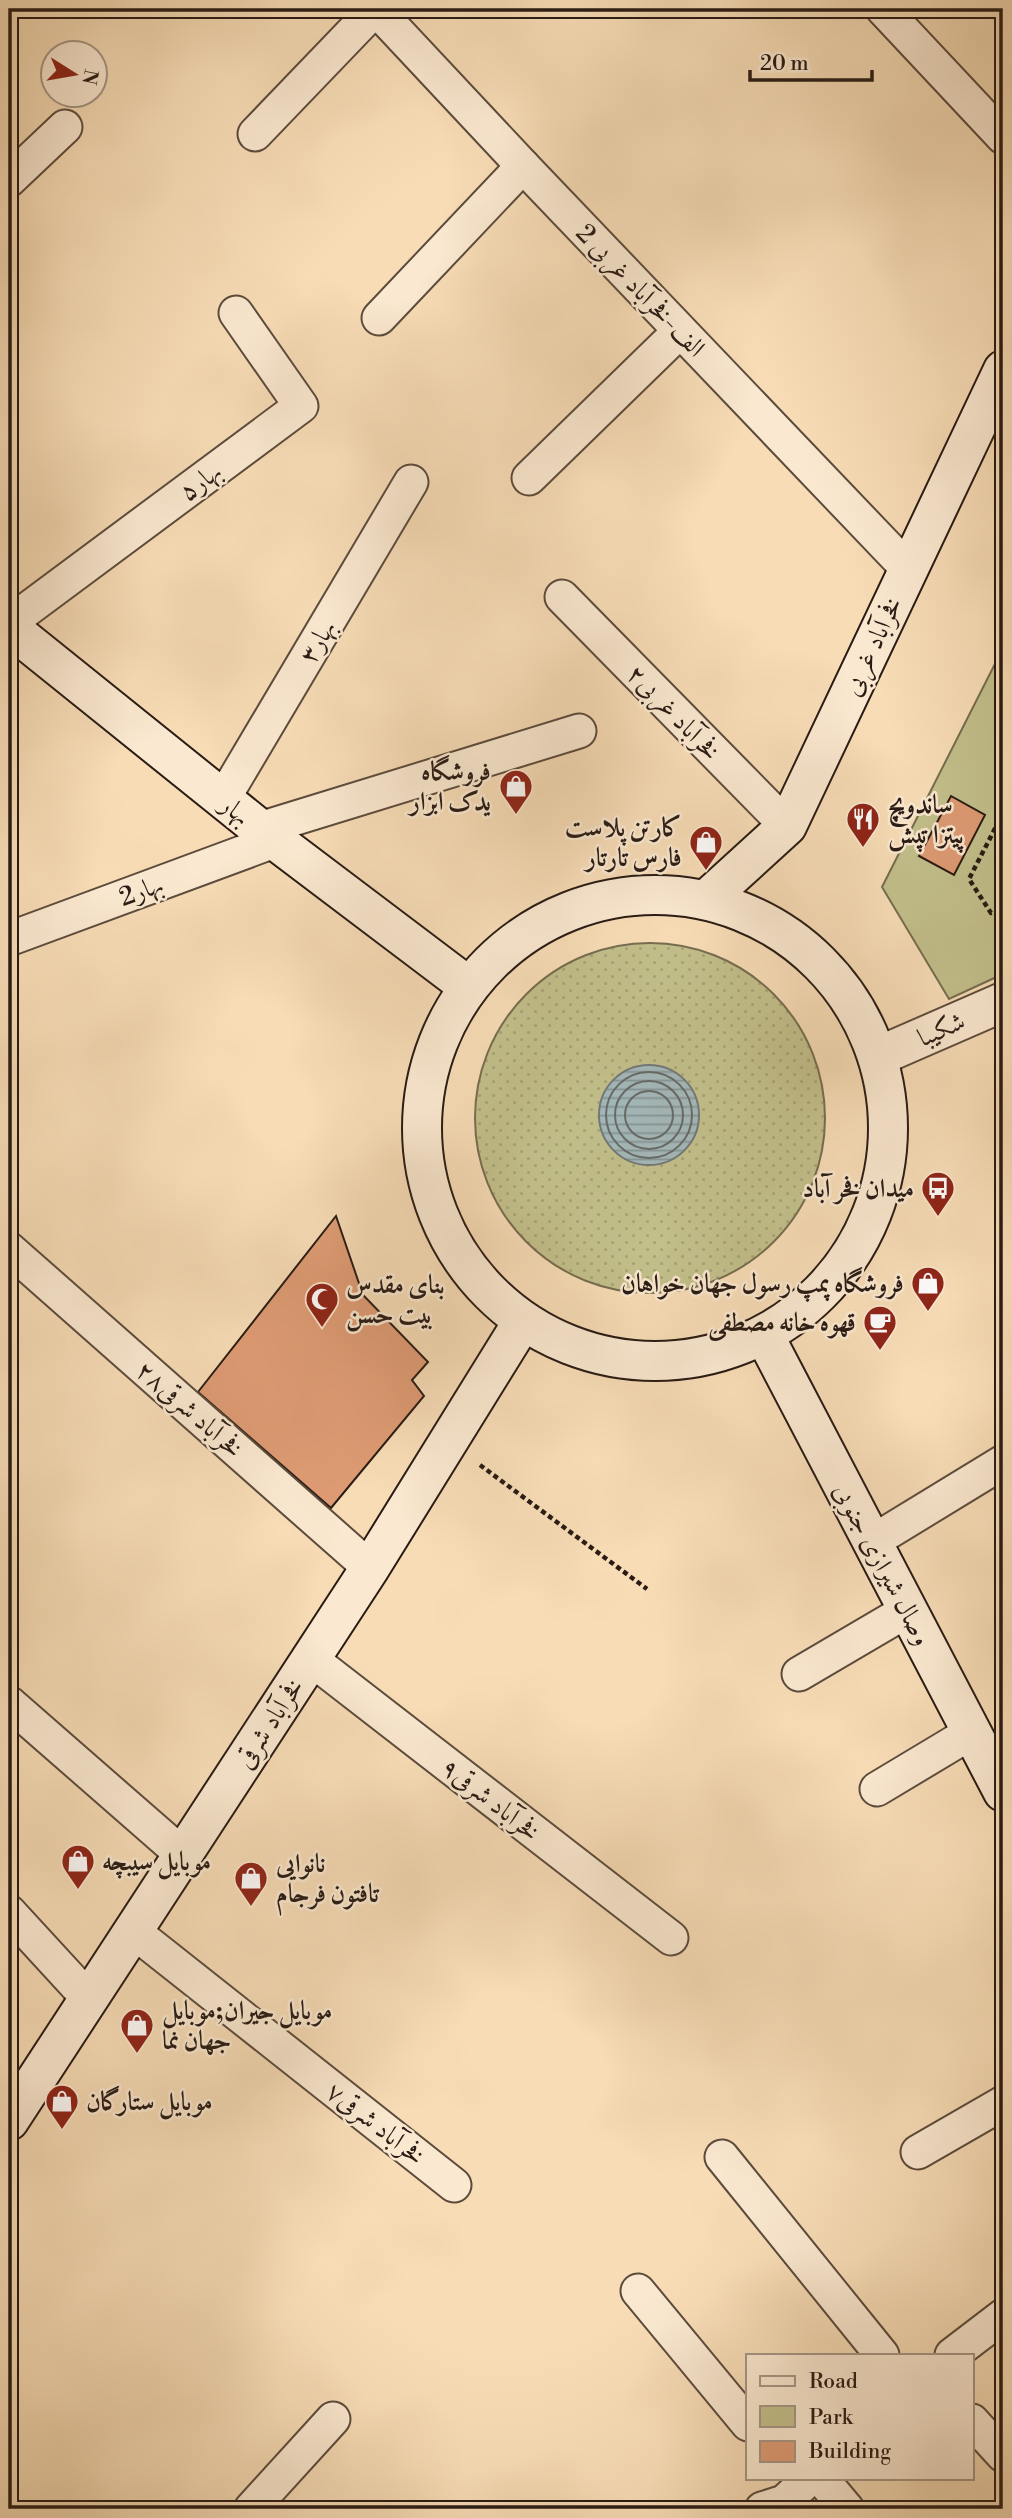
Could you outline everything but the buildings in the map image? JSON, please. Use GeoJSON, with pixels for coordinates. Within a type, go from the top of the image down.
{"type":"FeatureCollection","features":[{"type":"Feature","properties":{"kind":"main road","name":"فخرآباد غربی"},"geometry":{"type":"LineString","coordinates":[[708,898],[786,826],[1003,370]]}},
{"type":"Feature","properties":{"kind":"main road","name":"بهار"},"geometry":{"type":"LineString","coordinates":[[9,625],[267,835],[469,987]]}},
{"type":"Feature","properties":{"kind":"main road"},"geometry":{"type":"LineString","coordinates":[[648,892],[708,898],[764,919],[814,954],[853,1001],[878,1056],[889,1116],[884,1176],[876,1204],[854,1252],[819,1295],[764,1335],[730,1350],[694,1359],[649,1362],[605,1356],[562,1343],[523,1321],[485,1288],[454,1248],[431,1192],[421,1152],[422,1105],[428,1072],[450,1015],[469,987],[533,928],[588,902],[648,892]]}},
{"type":"Feature","properties":{"kind":"main road","name":"شکیبا"},"geometry":{"type":"LineString","coordinates":[[878,1056],[1003,1002]]}},
{"type":"Feature","properties":{"kind":"main road","name":"فخرآباد شرقی"},"geometry":{"type":"LineString","coordinates":[[9,2121],[370,1568],[523,1321]]}},
{"type":"Feature","properties":{"kind":"main road","name":"وصال شیرازی جنوبی"},"geometry":{"type":"LineString","coordinates":[[764,1335],[1003,1792]]}},
{"type":"Feature","properties":{"kind":"street"},"geometry":{"type":"LineString","coordinates":[[256,134],[375,9]]}},
{"type":"Feature","properties":{"kind":"street","name":"2 الف-فخرآباد غربی"},"geometry":{"type":"LineString","coordinates":[[375,9],[909,570]]}},
{"type":"Feature","properties":{"kind":"street"},"geometry":{"type":"LineString","coordinates":[[883,9],[1003,137]]}},
{"type":"Feature","properties":{"kind":"street"},"geometry":{"type":"LineString","coordinates":[[9,180],[65,127]]}},
{"type":"Feature","properties":{"kind":"street"},"geometry":{"type":"LineString","coordinates":[[379,318],[523,166]]}},
{"type":"Feature","properties":{"kind":"street","name":"بهار۵"},"geometry":{"type":"LineString","coordinates":[[9,625],[301,406],[236,313]]}},
{"type":"Feature","properties":{"kind":"street"},"geometry":{"type":"LineString","coordinates":[[529,478],[680,331]]}},
{"type":"Feature","properties":{"kind":"street","name":"بهار۳"},"geometry":{"type":"LineString","coordinates":[[223,799],[411,482]]}},
{"type":"Feature","properties":{"kind":"street","name":"۲فخرآباد غربی"},"geometry":{"type":"LineString","coordinates":[[562,597],[786,826]]}},
{"type":"Feature","properties":{"kind":"street","name":"2بهار"},"geometry":{"type":"LineString","coordinates":[[9,939],[267,835],[579,731]]}},
{"type":"Feature","properties":{"kind":"street","name":"فخرآباد شرقی۲۸"},"geometry":{"type":"LineString","coordinates":[[9,1250],[370,1568]]}},
{"type":"Feature","properties":{"kind":"street"},"geometry":{"type":"LineString","coordinates":[[872,1542],[1003,1462]]}},
{"type":"Feature","properties":{"kind":"street"},"geometry":{"type":"LineString","coordinates":[[799,1674],[908,1610]]}},
{"type":"Feature","properties":{"kind":"street","name":"فخرآباد شرقی۹"},"geometry":{"type":"LineString","coordinates":[[311,1659],[671,1938]]}},
{"type":"Feature","properties":{"kind":"street"},"geometry":{"type":"LineString","coordinates":[[9,1703],[183,1855]]}},
{"type":"Feature","properties":{"kind":"street"},"geometry":{"type":"LineString","coordinates":[[877,1788],[972,1732]]}},
{"type":"Feature","properties":{"kind":"street"},"geometry":{"type":"LineString","coordinates":[[9,1912],[89,1999]]}},
{"type":"Feature","properties":{"kind":"street","name":"فخرآباد شرقی۷"},"geometry":{"type":"LineString","coordinates":[[133,1931],[454,2185]]}},
{"type":"Feature","properties":{"kind":"street"},"geometry":{"type":"LineString","coordinates":[[918,2152],[1003,2104]]}},
{"type":"Feature","properties":{"kind":"street"},"geometry":{"type":"LineString","coordinates":[[722,2157],[881,2354]]}},
{"type":"Feature","properties":{"kind":"street"},"geometry":{"type":"LineString","coordinates":[[638,2291],[746,2422]]}},
{"type":"Feature","properties":{"kind":"street"},"geometry":{"type":"LineString","coordinates":[[953,2354],[1003,2316]]}},
{"type":"Feature","properties":{"kind":"street"},"geometry":{"type":"LineString","coordinates":[[251,2509],[333,2419]]}},
{"type":"Feature","properties":{"kind":"street"},"geometry":{"type":"LineString","coordinates":[[974,2423],[1003,2455]]}},
{"type":"Feature","properties":{"kind":"street"},"geometry":{"type":"LineString","coordinates":[[762,2509],[784,2502],[806,2480],[847,2509]]}},
{"type":"Feature","properties":{"kind":"path"},"geometry":{"type":"LineString","coordinates":[[1003,813],[969,879],[991,913],[1003,909]]}},
{"type":"Feature","properties":{"kind":"path"},"geometry":{"type":"LineString","coordinates":[[449,1441],[647,1589]]}},
{"type":"Feature","properties":{"kind":"green space"},"geometry":{"type":"Polygon","coordinates":[[[1003,648],[1003,974],[949,999],[882,887],[1003,648]]]}},
{"type":"Feature","properties":{"kind":"green space"},"geometry":{"type":"Polygon","coordinates":[[[650,943],[684,946],[717,956],[747,972],[774,994],[796,1021],[812,1051],[822,1084],[825,1118],[822,1152],[812,1185],[796,1215],[774,1242],[747,1264],[717,1280],[684,1290],[650,1293],[616,1290],[583,1280],[553,1264],[526,1242],[504,1215],[488,1185],[478,1152],[475,1118],[478,1084],[488,1051],[504,1021],[526,994],[553,972],[583,956],[616,946],[650,943]]]}},
{"type":"Feature","properties":{"kind":"water"},"geometry":{"type":"Polygon","coordinates":[[[649,1065],[668,1069],[685,1079],[695,1096],[699,1115],[695,1134],[685,1151],[668,1161],[649,1165],[630,1161],[613,1151],[603,1134],[599,1115],[603,1096],[613,1079],[630,1069],[649,1065]]]}},
{"type":"Feature","properties":{"kind":"place","name":"فروشگاه یدک ابزار"},"geometry":{"type":"Point","coordinates":[516,816]}},
{"type":"Feature","properties":{"kind":"place","name":"ساندویچ پیتزا تپش"},"geometry":{"type":"Point","coordinates":[863,849]}},
{"type":"Feature","properties":{"kind":"place","name":"کارتن پلاست فارس تارتار"},"geometry":{"type":"Point","coordinates":[706,872]}},
{"type":"Feature","properties":{"kind":"place","name":"میدان فخر آباد"},"geometry":{"type":"Point","coordinates":[938,1218]}},
{"type":"Feature","properties":{"kind":"place","name":"فروشگاه پمپ رسول جهان خواهان"},"geometry":{"type":"Point","coordinates":[928,1313]}},
{"type":"Feature","properties":{"kind":"place","name":"بنای مقدس بیت حسن"},"geometry":{"type":"Point","coordinates":[322,1329]}},
{"type":"Feature","properties":{"kind":"place","name":"قهوه خانه مصطفی"},"geometry":{"type":"Point","coordinates":[880,1352]}},
{"type":"Feature","properties":{"kind":"place","name":"موبایل سیبچه"},"geometry":{"type":"Point","coordinates":[78,1891]}},
{"type":"Feature","properties":{"kind":"place","name":"نانوایی تافتون فرجام"},"geometry":{"type":"Point","coordinates":[251,1908]}},
{"type":"Feature","properties":{"kind":"place","name":"موبایل جیران;موبایل جهان نما"},"geometry":{"type":"Point","coordinates":[137,2055]}},
{"type":"Feature","properties":{"kind":"place","name":"موبایل ستارگان"},"geometry":{"type":"Point","coordinates":[62,2131]}}]}
